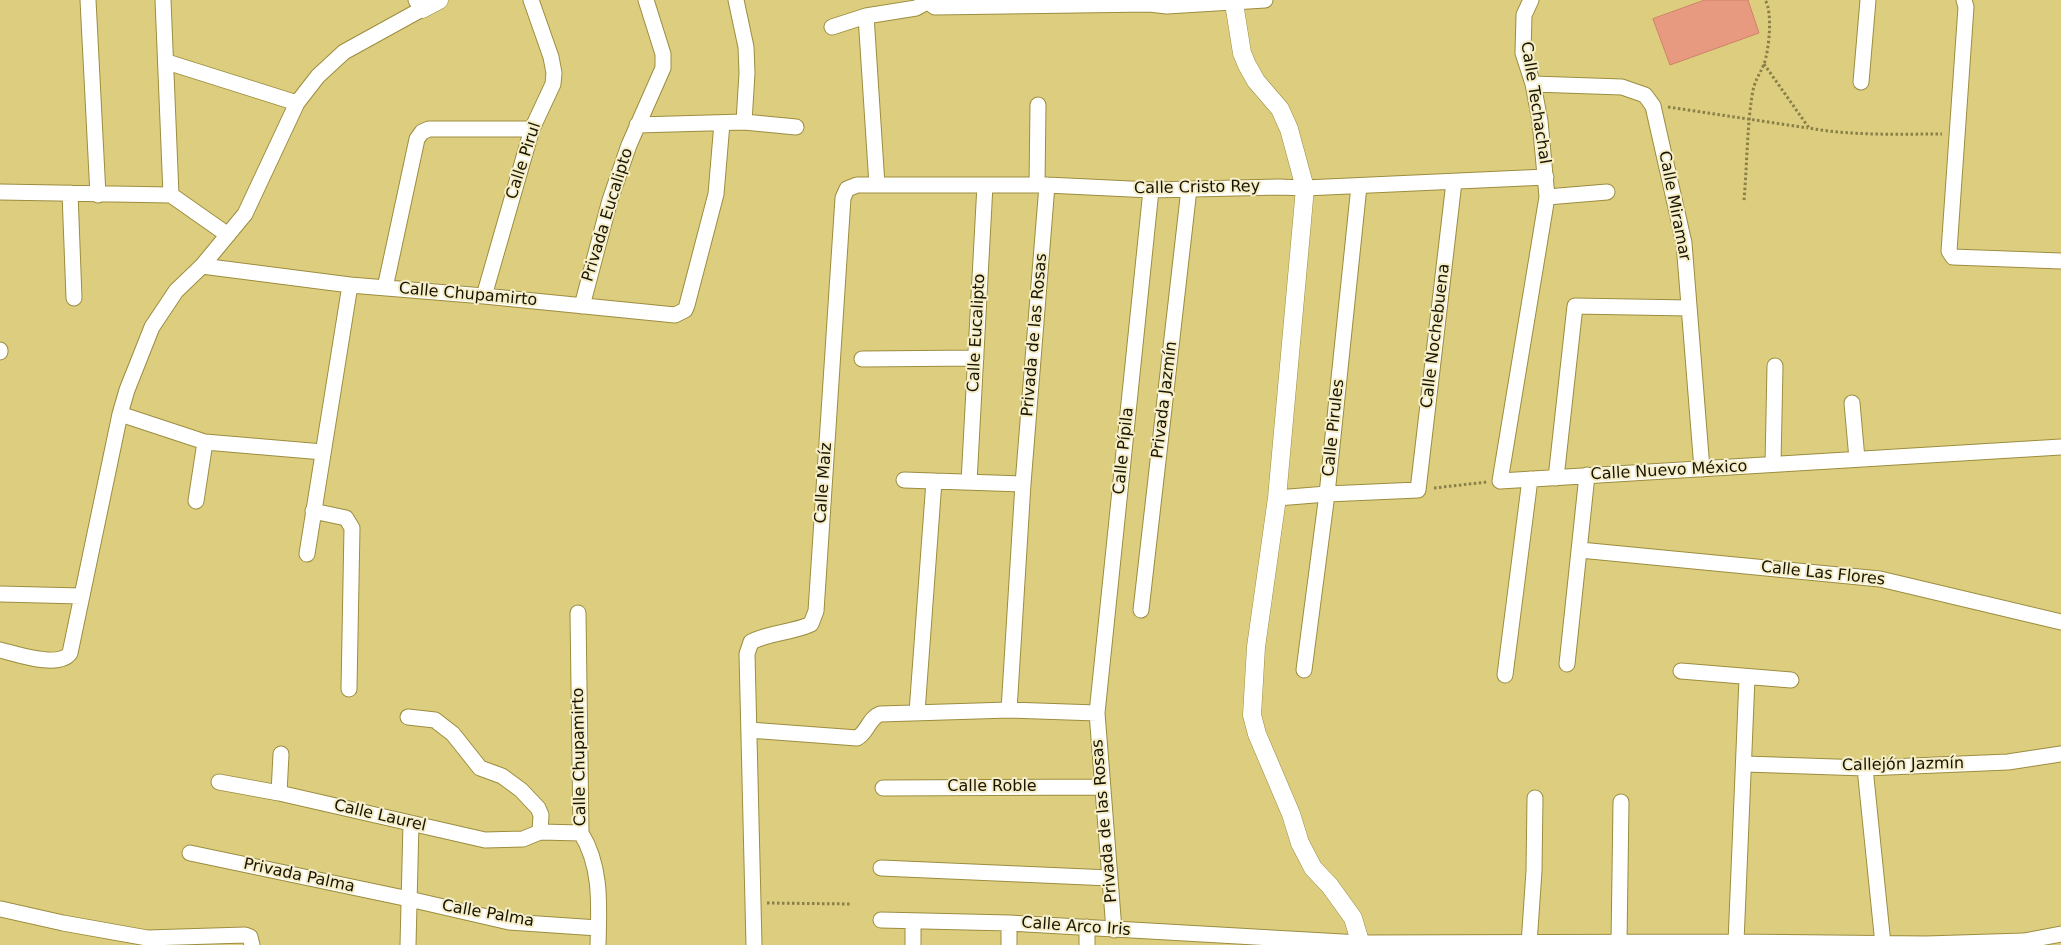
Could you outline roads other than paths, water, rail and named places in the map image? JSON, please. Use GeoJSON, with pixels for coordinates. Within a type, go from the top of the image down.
{"type":"FeatureCollection","features":[{"type":"Feature","properties":{"kind":"street"},"geometry":{"type":"LineString","coordinates":[[88,0],[98,194]]}},
{"type":"Feature","properties":{"kind":"street"},"geometry":{"type":"LineString","coordinates":[[163,0],[171,195]]}},
{"type":"Feature","properties":{"kind":"street"},"geometry":{"type":"LineString","coordinates":[[0,650],[54,661],[66,658],[70,652],[120,414],[127,390],[152,327],[176,290],[202,266],[245,214],[297,103],[318,76],[344,52],[419,5],[439,0]]}},
{"type":"Feature","properties":{"kind":"street","name":"Calle Pirul"},"geometry":{"type":"LineString","coordinates":[[484,296],[532,130],[549,95],[554,73],[531,0]]}},
{"type":"Feature","properties":{"kind":"street"},"geometry":{"type":"LineString","coordinates":[[646,0],[663,54],[663,68],[637,125],[744,122],[796,127]]}},
{"type":"Feature","properties":{"kind":"street"},"geometry":{"type":"LineString","coordinates":[[736,0],[746,47],[748,73],[744,122]]}},
{"type":"Feature","properties":{"kind":"street"},"geometry":{"type":"LineString","coordinates":[[832,27],[866,16],[916,8],[926,1],[935,7],[1148,2],[1167,6],[1265,0]]}},
{"type":"Feature","properties":{"kind":"street","name":"Calle Techachal"},"geometry":{"type":"LineString","coordinates":[[1500,481],[1547,197],[1540,121],[1533,84],[1523,53],[1524,15],[1531,0]]}},
{"type":"Feature","properties":{"kind":"street"},"geometry":{"type":"LineString","coordinates":[[1861,82],[1868,0]]}},
{"type":"Feature","properties":{"kind":"street"},"geometry":{"type":"LineString","coordinates":[[1964,0],[1966,7],[1949,251],[1953,257],[2061,261]]}},
{"type":"Feature","properties":{"kind":"street"},"geometry":{"type":"LineString","coordinates":[[1234,3],[1242,53],[1256,81],[1280,109],[1289,129],[1305,188],[1277,498],[1256,647],[1252,715],[1257,734],[1291,814],[1300,843],[1313,868],[1330,886],[1353,918],[1360,944]]}},
{"type":"Feature","properties":{"kind":"street"},"geometry":{"type":"LineString","coordinates":[[866,16],[877,185]]}},
{"type":"Feature","properties":{"kind":"street"},"geometry":{"type":"LineString","coordinates":[[167,62],[297,103]]}},
{"type":"Feature","properties":{"kind":"street","name":"Calle Miramar"},"geometry":{"type":"LineString","coordinates":[[1533,84],[1622,87],[1645,95],[1653,106],[1684,242],[1689,308]]}},
{"type":"Feature","properties":{"kind":"street","name":"Privada de las Rosas"},"geometry":{"type":"LineString","coordinates":[[1023,484],[1042,185],[1038,105]]}},
{"type":"Feature","properties":{"kind":"street","name":"Calle Chupamirto"},"geometry":{"type":"LineString","coordinates":[[532,130],[429,129],[422,132],[417,139],[385,288],[484,296],[670,316],[680,313],[687,306],[716,194],[722,123]]}},
{"type":"Feature","properties":{"kind":"street","name":"Privada Eucalipto"},"geometry":{"type":"LineString","coordinates":[[582,306],[610,200],[637,125]]}},
{"type":"Feature","properties":{"kind":"street","name":"Calle Cristo Rey"},"geometry":{"type":"LineString","coordinates":[[847,189],[857,185],[1042,185],[1151,190],[1305,188],[1546,177]]}},
{"type":"Feature","properties":{"kind":"street","name":"Calle Nochebuena"},"geometry":{"type":"LineString","coordinates":[[1327,494],[1418,490],[1454,182]]}},
{"type":"Feature","properties":{"kind":"street","name":"Calle Eucalipto"},"geometry":{"type":"LineString","coordinates":[[970,482],[986,185]]}},
{"type":"Feature","properties":{"kind":"street","name":"Calle Pirules"},"geometry":{"type":"LineString","coordinates":[[1304,670],[1327,494],[1359,186]]}},
{"type":"Feature","properties":{"kind":"street","name":"Calle Maíz"},"geometry":{"type":"LineString","coordinates":[[749,730],[747,654],[751,642],[763,636],[800,629],[811,624],[816,610],[843,198],[847,189]]}},
{"type":"Feature","properties":{"kind":"street","name":"Privada Jazmín"},"geometry":{"type":"LineString","coordinates":[[1141,610],[1189,189]]}},
{"type":"Feature","properties":{"kind":"street","name":"Calle Pípila"},"geometry":{"type":"LineString","coordinates":[[1097,713],[1151,190]]}},
{"type":"Feature","properties":{"kind":"street"},"geometry":{"type":"LineString","coordinates":[[0,192],[171,195],[228,235]]}},
{"type":"Feature","properties":{"kind":"street"},"geometry":{"type":"LineString","coordinates":[[1547,197],[1607,192]]}},
{"type":"Feature","properties":{"kind":"street"},"geometry":{"type":"LineString","coordinates":[[70,194],[74,298]]}},
{"type":"Feature","properties":{"kind":"street"},"geometry":{"type":"LineString","coordinates":[[202,266],[385,288]]}},
{"type":"Feature","properties":{"kind":"street"},"geometry":{"type":"LineString","coordinates":[[307,554],[350,285]]}},
{"type":"Feature","properties":{"kind":"street"},"geometry":{"type":"LineString","coordinates":[[1556,478],[1576,306],[1689,308],[1702,469]]}},
{"type":"Feature","properties":{"kind":"street"},"geometry":{"type":"LineString","coordinates":[[862,359],[976,358]]}},
{"type":"Feature","properties":{"kind":"street"},"geometry":{"type":"LineString","coordinates":[[1773,464],[1775,366]]}},
{"type":"Feature","properties":{"kind":"street"},"geometry":{"type":"LineString","coordinates":[[1852,403],[1857,459]]}},
{"type":"Feature","properties":{"kind":"street"},"geometry":{"type":"LineString","coordinates":[[120,414],[205,442],[323,452]]}},
{"type":"Feature","properties":{"kind":"street"},"geometry":{"type":"LineString","coordinates":[[196,501],[205,442]]}},
{"type":"Feature","properties":{"kind":"street","name":"Calle Nuevo México"},"geometry":{"type":"LineString","coordinates":[[1500,481],[2061,447]]}},
{"type":"Feature","properties":{"kind":"street"},"geometry":{"type":"LineString","coordinates":[[1567,664],[1587,476]]}},
{"type":"Feature","properties":{"kind":"street"},"geometry":{"type":"LineString","coordinates":[[1505,675],[1530,479]]}},
{"type":"Feature","properties":{"kind":"street"},"geometry":{"type":"LineString","coordinates":[[904,480],[1023,484],[1009,710]]}},
{"type":"Feature","properties":{"kind":"street"},"geometry":{"type":"LineString","coordinates":[[918,712],[934,481]]}},
{"type":"Feature","properties":{"kind":"street"},"geometry":{"type":"LineString","coordinates":[[1277,498],[1327,494]]}},
{"type":"Feature","properties":{"kind":"street"},"geometry":{"type":"LineString","coordinates":[[313,511],[346,518],[352,528],[349,689]]}},
{"type":"Feature","properties":{"kind":"street","name":"Calle Las Flores"},"geometry":{"type":"LineString","coordinates":[[1580,550],[1880,578],[2061,622]]}},
{"type":"Feature","properties":{"kind":"street"},"geometry":{"type":"LineString","coordinates":[[0,594],[81,596]]}},
{"type":"Feature","properties":{"kind":"street","name":"Calle Chupamirto"},"geometry":{"type":"LineString","coordinates":[[578,613],[581,833],[590,848],[597,871],[598,945]]}},
{"type":"Feature","properties":{"kind":"street"},"geometry":{"type":"LineString","coordinates":[[1681,671],[1747,678],[1790,680]]}},
{"type":"Feature","properties":{"kind":"street"},"geometry":{"type":"LineString","coordinates":[[1736,942],[1745,764],[1747,678]]}},
{"type":"Feature","properties":{"kind":"street"},"geometry":{"type":"LineString","coordinates":[[754,945],[749,730],[857,738],[876,715],[1009,710],[1097,713]]}},
{"type":"Feature","properties":{"kind":"street","name":"Privada de las Rosas"},"geometry":{"type":"LineString","coordinates":[[1097,713],[1114,930]]}},
{"type":"Feature","properties":{"kind":"street"},"geometry":{"type":"LineString","coordinates":[[408,717],[435,720],[453,734],[480,768],[502,776],[521,790],[542,815],[540,832]]}},
{"type":"Feature","properties":{"kind":"street"},"geometry":{"type":"LineString","coordinates":[[279,793],[281,754]]}},
{"type":"Feature","properties":{"kind":"street","name":"Callejón Jazmín"},"geometry":{"type":"LineString","coordinates":[[1745,764],[1866,768],[2008,762],[2061,754]]}},
{"type":"Feature","properties":{"kind":"street"},"geometry":{"type":"LineString","coordinates":[[1866,768],[1883,944]]}},
{"type":"Feature","properties":{"kind":"street","name":"Calle Laurel"},"geometry":{"type":"LineString","coordinates":[[219,782],[279,793],[485,840],[523,839],[540,832],[581,833]]}},
{"type":"Feature","properties":{"kind":"street","name":"Calle Roble"},"geometry":{"type":"LineString","coordinates":[[883,788],[1102,786]]}},
{"type":"Feature","properties":{"kind":"street"},"geometry":{"type":"LineString","coordinates":[[1529,944],[1534,871],[1535,798]]}},
{"type":"Feature","properties":{"kind":"street"},"geometry":{"type":"LineString","coordinates":[[1619,943],[1621,802]]}},
{"type":"Feature","properties":{"kind":"street"},"geometry":{"type":"LineString","coordinates":[[408,945],[411,823]]}},
{"type":"Feature","properties":{"kind":"street","name":"Privada Palma"},"geometry":{"type":"LineString","coordinates":[[190,854],[409,898]]}},
{"type":"Feature","properties":{"kind":"street"},"geometry":{"type":"LineString","coordinates":[[881,868],[1110,878]]}},
{"type":"Feature","properties":{"kind":"street","name":"Calle Palma"},"geometry":{"type":"LineString","coordinates":[[409,898],[509,922],[598,928]]}},
{"type":"Feature","properties":{"kind":"street"},"geometry":{"type":"LineString","coordinates":[[1,908],[147,941],[237,934],[250,937],[252,945]]}},
{"type":"Feature","properties":{"kind":"street","name":"Calle Arco Iris"},"geometry":{"type":"LineString","coordinates":[[881,920],[1009,923],[1360,944],[1699,944],[1736,942],[1883,944],[2024,940],[2061,934]]}},
{"type":"Feature","properties":{"kind":"street"},"geometry":{"type":"LineString","coordinates":[[913,922],[913,945]]}},
{"type":"Feature","properties":{"kind":"street"},"geometry":{"type":"LineString","coordinates":[[1009,923],[1009,945]]}},
{"type":"Feature","properties":{"kind":"street"},"geometry":{"type":"LineString","coordinates":[[1087,927],[1087,945]]}}]}
